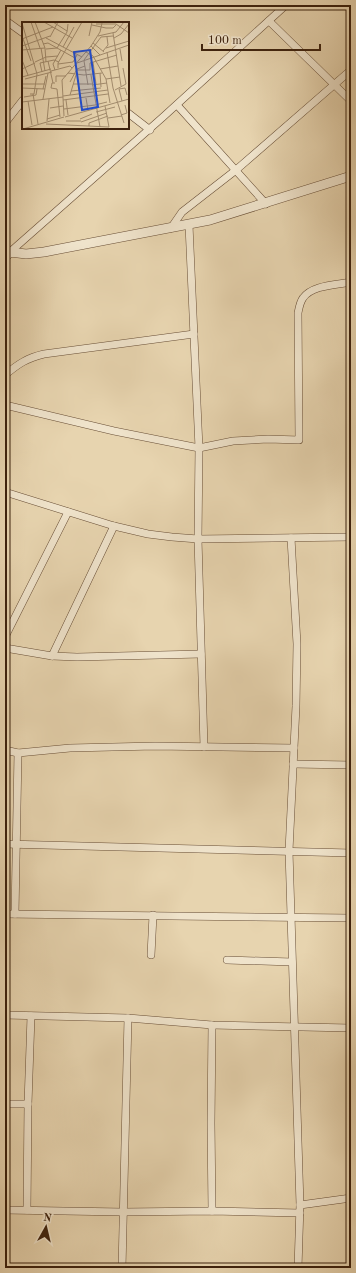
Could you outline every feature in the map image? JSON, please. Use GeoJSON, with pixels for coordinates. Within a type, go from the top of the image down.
{"type":"FeatureCollection","features":[{"type":"Feature","properties":{"kind":"street"},"geometry":{"type":"LineString","coordinates":[[8,255],[150,130],[286,5]]}},
{"type":"Feature","properties":{"kind":"street"},"geometry":{"type":"LineString","coordinates":[[5,20],[22,32]]}},
{"type":"Feature","properties":{"kind":"street"},"geometry":{"type":"LineString","coordinates":[[269,21],[351,101]]}},
{"type":"Feature","properties":{"kind":"street"},"geometry":{"type":"LineString","coordinates":[[172,228],[182,212],[236,170],[351,70]]}},
{"type":"Feature","properties":{"kind":"street"},"geometry":{"type":"LineString","coordinates":[[5,123],[22,101]]}},
{"type":"Feature","properties":{"kind":"street"},"geometry":{"type":"LineString","coordinates":[[177,105],[266,204]]}},
{"type":"Feature","properties":{"kind":"street"},"geometry":{"type":"LineString","coordinates":[[129,114],[150,130]]}},
{"type":"Feature","properties":{"kind":"street"},"geometry":{"type":"LineString","coordinates":[[8,255],[44,252],[189,225],[266,204],[351,176]]}},
{"type":"Feature","properties":{"kind":"street"},"geometry":{"type":"LineString","coordinates":[[189,225],[199,448],[198,539],[204,746]]}},
{"type":"Feature","properties":{"kind":"street"},"geometry":{"type":"LineString","coordinates":[[5,405],[114,431],[199,448],[233,441],[268,439],[299,440],[298,313],[300,305],[303,297],[311,290],[351,282]]}},
{"type":"Feature","properties":{"kind":"street"},"geometry":{"type":"LineString","coordinates":[[5,376],[16,366],[29,358],[44,354],[194,334]]}},
{"type":"Feature","properties":{"kind":"street"},"geometry":{"type":"LineString","coordinates":[[5,492],[114,526],[148,534],[198,539],[351,537]]}},
{"type":"Feature","properties":{"kind":"street"},"geometry":{"type":"LineString","coordinates":[[5,637],[68,512]]}},
{"type":"Feature","properties":{"kind":"street"},"geometry":{"type":"LineString","coordinates":[[52,656],[114,526]]}},
{"type":"Feature","properties":{"kind":"street"},"geometry":{"type":"LineString","coordinates":[[291,538],[297,644],[296,706],[289,851],[300,1209],[298,1268]]}},
{"type":"Feature","properties":{"kind":"street"},"geometry":{"type":"LineString","coordinates":[[5,648],[52,656],[77,658],[201,654]]}},
{"type":"Feature","properties":{"kind":"street"},"geometry":{"type":"LineString","coordinates":[[5,750],[18,753],[70,748],[204,746],[294,748]]}},
{"type":"Feature","properties":{"kind":"street"},"geometry":{"type":"LineString","coordinates":[[15,914],[18,753]]}},
{"type":"Feature","properties":{"kind":"street"},"geometry":{"type":"LineString","coordinates":[[293,764],[351,765]]}},
{"type":"Feature","properties":{"kind":"street"},"geometry":{"type":"LineString","coordinates":[[5,844],[351,853]]}},
{"type":"Feature","properties":{"kind":"street"},"geometry":{"type":"LineString","coordinates":[[5,914],[351,918]]}},
{"type":"Feature","properties":{"kind":"street"},"geometry":{"type":"LineString","coordinates":[[151,955],[153,915]]}},
{"type":"Feature","properties":{"kind":"street"},"geometry":{"type":"LineString","coordinates":[[227,960],[292,962]]}},
{"type":"Feature","properties":{"kind":"street"},"geometry":{"type":"LineString","coordinates":[[5,1015],[128,1018],[212,1026],[351,1028]]}},
{"type":"Feature","properties":{"kind":"street"},"geometry":{"type":"LineString","coordinates":[[27,1210],[31,1016]]}},
{"type":"Feature","properties":{"kind":"street"},"geometry":{"type":"LineString","coordinates":[[122,1268],[128,1018]]}},
{"type":"Feature","properties":{"kind":"street"},"geometry":{"type":"LineString","coordinates":[[212,1026],[210,1123],[212,1211]]}},
{"type":"Feature","properties":{"kind":"street"},"geometry":{"type":"LineString","coordinates":[[5,1104],[28,1104]]}},
{"type":"Feature","properties":{"kind":"street"},"geometry":{"type":"LineString","coordinates":[[5,1210],[123,1212],[300,1209],[351,1198]]}}]}
